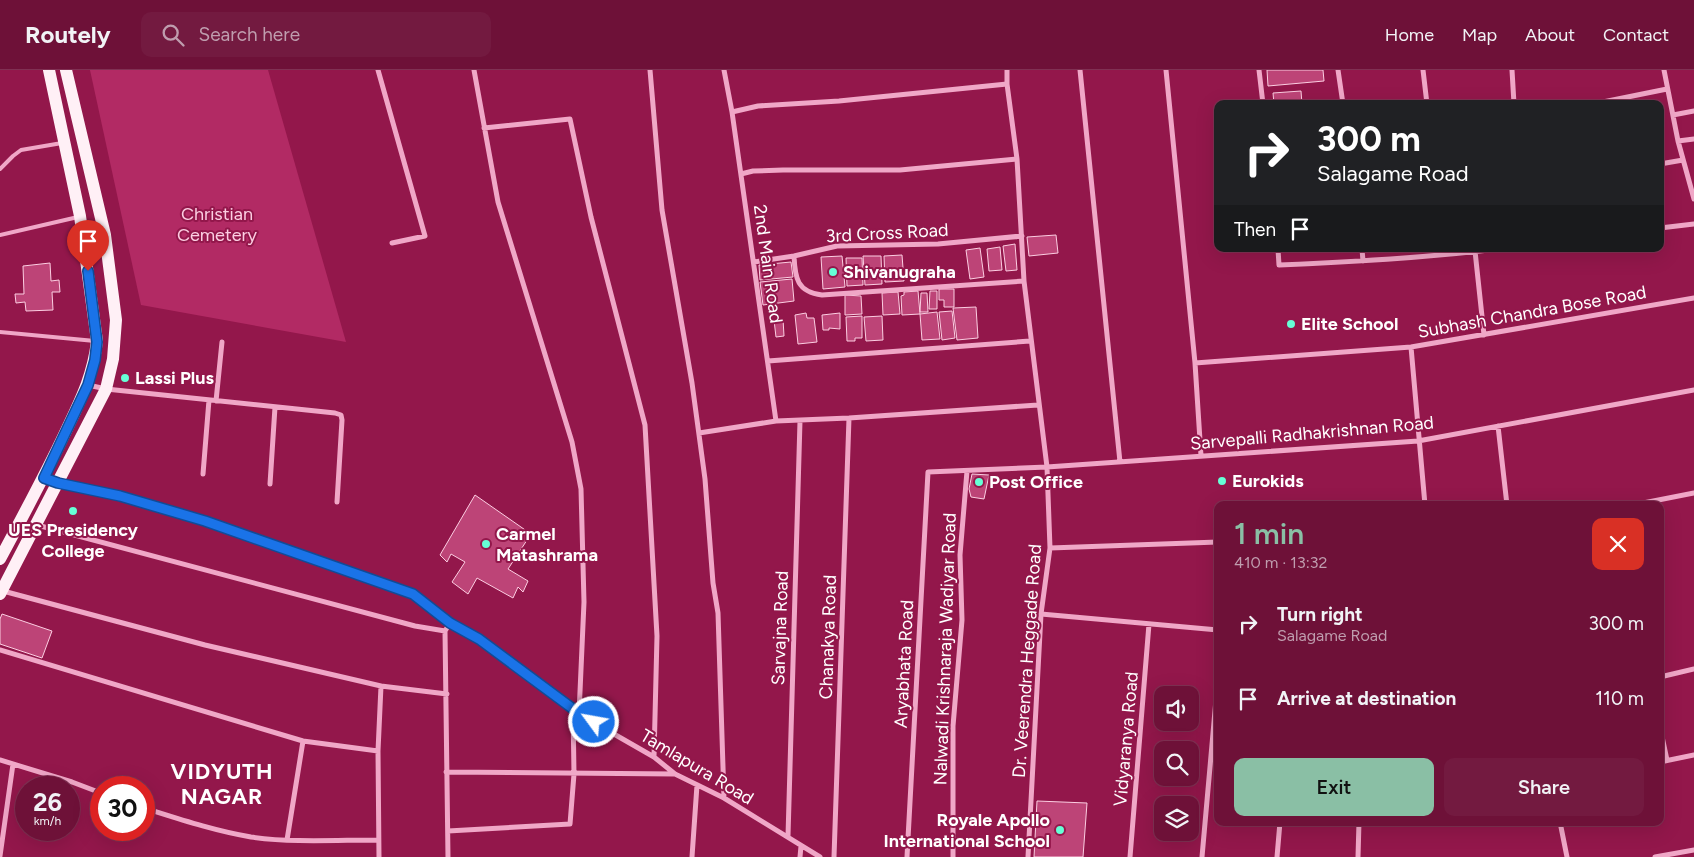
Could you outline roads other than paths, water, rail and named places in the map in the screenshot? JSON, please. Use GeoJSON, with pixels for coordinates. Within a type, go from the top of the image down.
{"type":"FeatureCollection","features":[{"type":"Feature","properties":{"kind":"main road"},"geometry":{"type":"LineString","coordinates":[[0,559],[44,478],[88,385],[95,360],[97,342],[80,216],[49,70]]}},
{"type":"Feature","properties":{"kind":"main road"},"geometry":{"type":"LineString","coordinates":[[1,592],[106,389],[113,359],[116,320],[105,235],[66,70]]}},
{"type":"Feature","properties":{"kind":"street"},"geometry":{"type":"LineString","coordinates":[[378,70],[425,236],[392,243]]}},
{"type":"Feature","properties":{"kind":"street"},"geometry":{"type":"LineString","coordinates":[[474,70],[498,202],[572,442],[581,489],[584,602],[580,714]]}},
{"type":"Feature","properties":{"kind":"street"},"geometry":{"type":"LineString","coordinates":[[650,70],[662,210],[692,383],[706,479],[718,613],[724,798]]}},
{"type":"Feature","properties":{"kind":"street","name":"2nd Main Road"},"geometry":{"type":"LineString","coordinates":[[724,70],[732,112],[776,421]]}},
{"type":"Feature","properties":{"kind":"street","name":"Dr. Veerendra Heggade Road"},"geometry":{"type":"LineString","coordinates":[[1007,70],[1007,84],[1017,159],[1024,281],[1030,341],[1047,468],[1050,548],[1041,614],[1028,857]]}},
{"type":"Feature","properties":{"kind":"street"},"geometry":{"type":"LineString","coordinates":[[1080,70],[1120,462]]}},
{"type":"Feature","properties":{"kind":"street"},"geometry":{"type":"LineString","coordinates":[[1166,70],[1195,363],[1201,456]]}},
{"type":"Feature","properties":{"kind":"street"},"geometry":{"type":"LineString","coordinates":[[1259,70],[1263,100]]}},
{"type":"Feature","properties":{"kind":"street"},"geometry":{"type":"LineString","coordinates":[[1338,70],[1342,100]]}},
{"type":"Feature","properties":{"kind":"street"},"geometry":{"type":"LineString","coordinates":[[1423,70],[1427,100]]}},
{"type":"Feature","properties":{"kind":"street"},"geometry":{"type":"LineString","coordinates":[[1512,70],[1514,100]]}},
{"type":"Feature","properties":{"kind":"street"},"geometry":{"type":"LineString","coordinates":[[1664,70],[1678,140],[1694,199]]}},
{"type":"Feature","properties":{"kind":"street"},"geometry":{"type":"LineString","coordinates":[[732,112],[758,106],[839,101],[1007,84]]}},
{"type":"Feature","properties":{"kind":"street"},"geometry":{"type":"LineString","coordinates":[[1613,100],[1667,89]]}},
{"type":"Feature","properties":{"kind":"street"},"geometry":{"type":"LineString","coordinates":[[1673,115],[1694,111]]}},
{"type":"Feature","properties":{"kind":"street"},"geometry":{"type":"LineString","coordinates":[[484,128],[570,119],[591,217],[645,425],[656,636],[654,757]]}},
{"type":"Feature","properties":{"kind":"street"},"geometry":{"type":"LineString","coordinates":[[1678,140],[1694,139]]}},
{"type":"Feature","properties":{"kind":"street"},"geometry":{"type":"LineString","coordinates":[[741,174],[753,171],[782,170],[900,170],[1017,159]]}},
{"type":"Feature","properties":{"kind":"street"},"geometry":{"type":"LineString","coordinates":[[1664,163],[1683,160]]}},
{"type":"Feature","properties":{"kind":"street"},"geometry":{"type":"LineString","coordinates":[[1664,228],[1694,224]]}},
{"type":"Feature","properties":{"kind":"street","name":"3rd Cross Road"},"geometry":{"type":"LineString","coordinates":[[754,262],[794,256],[837,246],[938,244],[1022,236]]}},
{"type":"Feature","properties":{"kind":"street"},"geometry":{"type":"LineString","coordinates":[[1278,252],[1280,265],[1364,261],[1467,252]]}},
{"type":"Feature","properties":{"kind":"street"},"geometry":{"type":"LineString","coordinates":[[1362,252],[1364,261]]}},
{"type":"Feature","properties":{"kind":"street"},"geometry":{"type":"LineString","coordinates":[[1475,252],[1484,335]]}},
{"type":"Feature","properties":{"kind":"street"},"geometry":{"type":"LineString","coordinates":[[794,256],[798,282],[807,292],[822,295],[1024,281]]}},
{"type":"Feature","properties":{"kind":"street","name":"Subhash Chandra Bose Road"},"geometry":{"type":"LineString","coordinates":[[1195,363],[1411,347],[1694,298]]}},
{"type":"Feature","properties":{"kind":"street"},"geometry":{"type":"LineString","coordinates":[[768,361],[1030,341]]}},
{"type":"Feature","properties":{"kind":"street"},"geometry":{"type":"LineString","coordinates":[[216,401],[222,342]]}},
{"type":"Feature","properties":{"kind":"street"},"geometry":{"type":"LineString","coordinates":[[1411,347],[1425,501]]}},
{"type":"Feature","properties":{"kind":"street"},"geometry":{"type":"LineString","coordinates":[[88,385],[106,389],[341,415],[337,502]]}},
{"type":"Feature","properties":{"kind":"street","name":"Sarvepalli Radhakrishnan Road"},"geometry":{"type":"LineString","coordinates":[[928,472],[1047,468],[1418,441],[1694,390]]}},
{"type":"Feature","properties":{"kind":"street"},"geometry":{"type":"LineString","coordinates":[[203,474],[209,400]]}},
{"type":"Feature","properties":{"kind":"street"},"geometry":{"type":"LineString","coordinates":[[699,433],[776,421],[1038,406]]}},
{"type":"Feature","properties":{"kind":"street"},"geometry":{"type":"LineString","coordinates":[[270,484],[275,407]]}},
{"type":"Feature","properties":{"kind":"street","name":"Chanakya Road"},"geometry":{"type":"LineString","coordinates":[[834,857],[849,418]]}},
{"type":"Feature","properties":{"kind":"street","name":"Sarvajna Road"},"geometry":{"type":"LineString","coordinates":[[788,836],[800,421]]}},
{"type":"Feature","properties":{"kind":"street"},"geometry":{"type":"LineString","coordinates":[[1498,426],[1507,501]]}},
{"type":"Feature","properties":{"kind":"street","name":"Nalwadi Krishnaraja Wadiyar Road"},"geometry":{"type":"LineString","coordinates":[[953,857],[953,726],[962,620],[960,555],[966,471]]}},
{"type":"Feature","properties":{"kind":"street","name":"Aryabhata Road"},"geometry":{"type":"LineString","coordinates":[[907,857],[928,472]]}},
{"type":"Feature","properties":{"kind":"street","name":"Tamlapura Road"},"geometry":{"type":"LineString","coordinates":[[44,478],[58,483],[120,496],[205,521],[413,594],[450,623],[479,639],[580,714],[654,757],[674,774],[724,798],[820,857]]}},
{"type":"Feature","properties":{"kind":"street"},"geometry":{"type":"LineString","coordinates":[[1653,501],[1694,493]]}},
{"type":"Feature","properties":{"kind":"street"},"geometry":{"type":"LineString","coordinates":[[36,525],[415,626],[445,631]]}},
{"type":"Feature","properties":{"kind":"street"},"geometry":{"type":"LineString","coordinates":[[1050,548],[1214,542]]}},
{"type":"Feature","properties":{"kind":"street"},"geometry":{"type":"LineString","coordinates":[[1,592],[381,686],[446,694]]}},
{"type":"Feature","properties":{"kind":"street"},"geometry":{"type":"LineString","coordinates":[[1041,614],[1214,630]]}},
{"type":"Feature","properties":{"kind":"street"},"geometry":{"type":"LineString","coordinates":[[448,857],[445,631],[450,623]]}},
{"type":"Feature","properties":{"kind":"street","name":"Vidyaranya Road"},"geometry":{"type":"LineString","coordinates":[[1130,857],[1149,624]]}},
{"type":"Feature","properties":{"kind":"street"},"geometry":{"type":"LineString","coordinates":[[0,650],[303,741],[378,751]]}},
{"type":"Feature","properties":{"kind":"street"},"geometry":{"type":"LineString","coordinates":[[1664,676],[1694,669]]}},
{"type":"Feature","properties":{"kind":"street"},"geometry":{"type":"LineString","coordinates":[[379,857],[378,751],[381,686]]}},
{"type":"Feature","properties":{"kind":"street"},"geometry":{"type":"LineString","coordinates":[[448,831],[570,824],[574,774],[573,709]]}},
{"type":"Feature","properties":{"kind":"street"},"geometry":{"type":"LineString","coordinates":[[1202,857],[1214,722]]}},
{"type":"Feature","properties":{"kind":"street"},"geometry":{"type":"LineString","coordinates":[[287,840],[303,741]]}},
{"type":"Feature","properties":{"kind":"street"},"geometry":{"type":"LineString","coordinates":[[1664,746],[1667,760]]}},
{"type":"Feature","properties":{"kind":"street"},"geometry":{"type":"LineString","coordinates":[[1664,761],[1694,755]]}},
{"type":"Feature","properties":{"kind":"street"},"geometry":{"type":"LineString","coordinates":[[0,760],[90,789]]}},
{"type":"Feature","properties":{"kind":"street"},"geometry":{"type":"LineString","coordinates":[[0,856],[13,764]]}},
{"type":"Feature","properties":{"kind":"street"},"geometry":{"type":"LineString","coordinates":[[446,772],[674,774]]}},
{"type":"Feature","properties":{"kind":"street"},"geometry":{"type":"LineString","coordinates":[[692,857],[697,785]]}},
{"type":"Feature","properties":{"kind":"street"},"geometry":{"type":"LineString","coordinates":[[155,811],[202,826],[252,837],[287,840],[378,840]]}},
{"type":"Feature","properties":{"kind":"street"},"geometry":{"type":"LineString","coordinates":[[1277,857],[1280,826]]}},
{"type":"Feature","properties":{"kind":"street"},"geometry":{"type":"LineString","coordinates":[[1358,857],[1359,826]]}},
{"type":"Feature","properties":{"kind":"street"},"geometry":{"type":"LineString","coordinates":[[1561,826],[1567,857]]}},
{"type":"Feature","properties":{"kind":"street"},"geometry":{"type":"LineString","coordinates":[[800,857],[801,846]]}},
{"type":"Feature","properties":{"kind":"street"},"geometry":{"type":"LineString","coordinates":[[1655,857],[1694,850]]}},
{"type":"Feature","properties":{"kind":"lane"},"geometry":{"type":"LineString","coordinates":[[0,169],[21,150],[64,142]]}},
{"type":"Feature","properties":{"kind":"lane"},"geometry":{"type":"LineString","coordinates":[[0,235],[80,216]]}},
{"type":"Feature","properties":{"kind":"lane"},"geometry":{"type":"LineString","coordinates":[[0,332],[97,342]]}},
{"type":"Feature","properties":{"kind":"place","name":"Shivanugraha"},"geometry":{"type":"Point","coordinates":[833,272]}},
{"type":"Feature","properties":{"kind":"place","name":"Elite School"},"geometry":{"type":"Point","coordinates":[1291,324]}},
{"type":"Feature","properties":{"kind":"place","name":"Lassi Plus"},"geometry":{"type":"Point","coordinates":[125,378]}},
{"type":"Feature","properties":{"kind":"place","name":"Eurokids"},"geometry":{"type":"Point","coordinates":[1222,481]}},
{"type":"Feature","properties":{"kind":"place","name":"Post Office"},"geometry":{"type":"Point","coordinates":[979,482]}},
{"type":"Feature","properties":{"kind":"place","name":"UES Presidency College"},"geometry":{"type":"Point","coordinates":[73,511]}},
{"type":"Feature","properties":{"kind":"place","name":"Carmel Matashrama"},"geometry":{"type":"Point","coordinates":[486,544]}},
{"type":"Feature","properties":{"kind":"place","name":"Royale Apollo International School"},"geometry":{"type":"Point","coordinates":[1060,830]}},
{"type":"Feature","properties":{"kind":"district","name":"VIDYUTH NAGAR"},"geometry":{"type":"Point","coordinates":[222,784]}},
{"type":"Feature","properties":{"kind":"park label","name":"Christian Cemetery"},"geometry":{"type":"Point","coordinates":[217,224]}}]}
